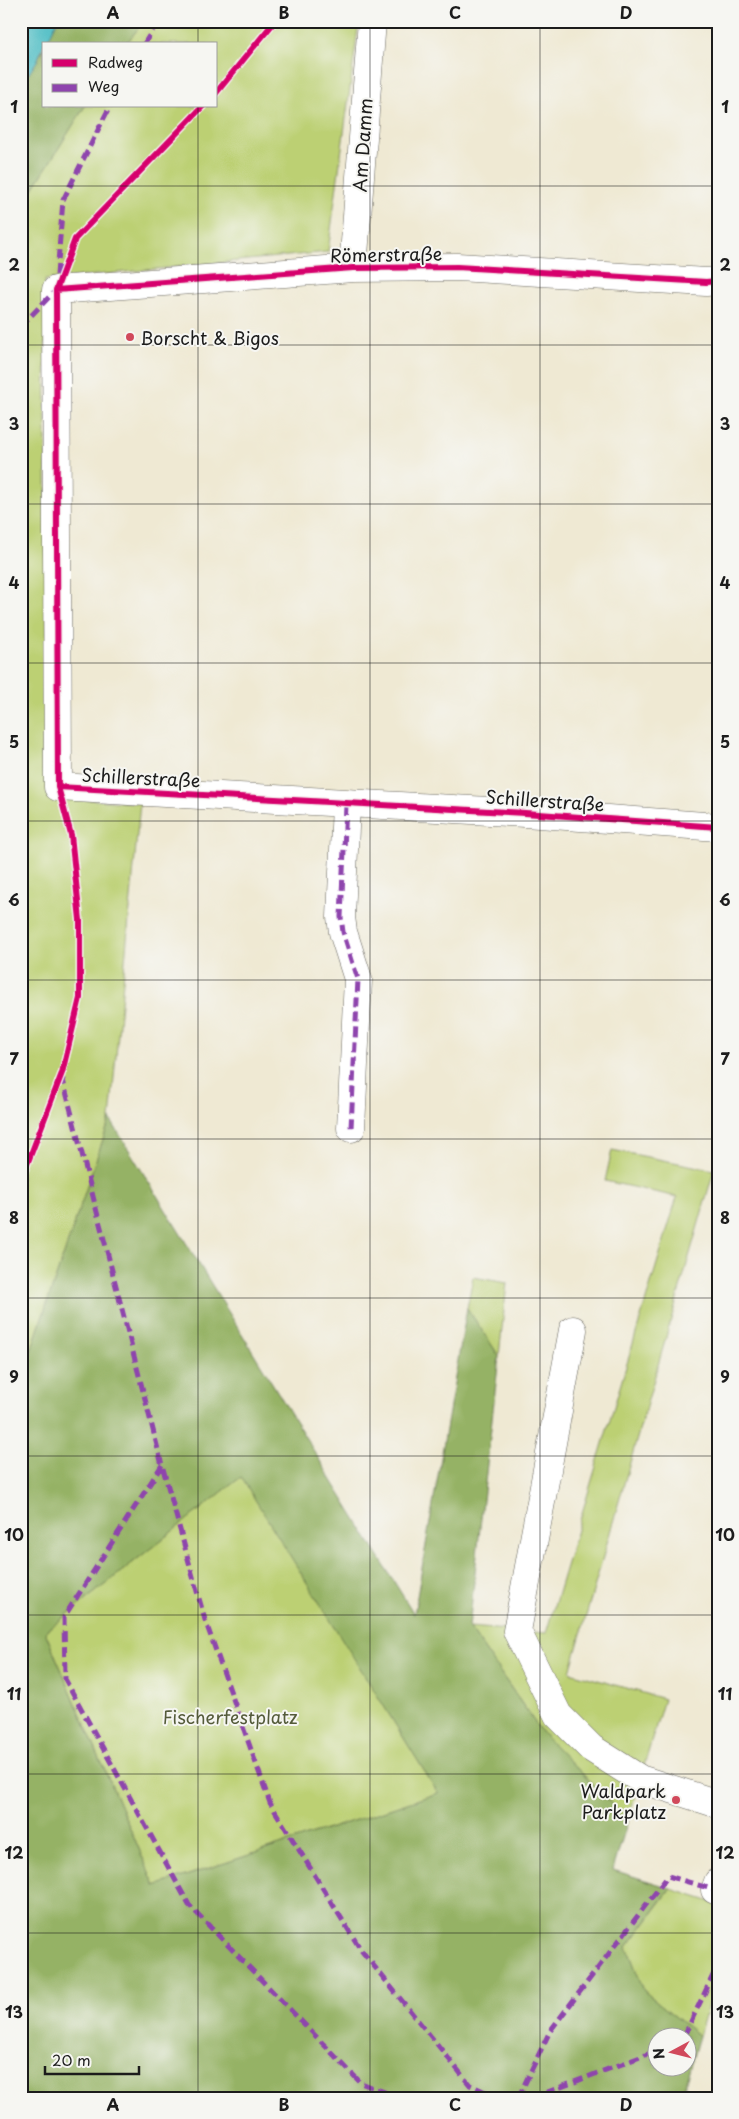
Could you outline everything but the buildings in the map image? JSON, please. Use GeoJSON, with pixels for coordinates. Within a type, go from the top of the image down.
{"type":"FeatureCollection","features":[{"type":"Feature","properties":{"kind":"street","name":"Am Damm"},"geometry":{"type":"LineString","coordinates":[[353,268],[372,21]]}},
{"type":"Feature","properties":{"kind":"street","name":"Römerstraße"},"geometry":{"type":"LineString","coordinates":[[56,290],[353,268],[457,267],[706,282],[718,281]]}},
{"type":"Feature","properties":{"kind":"street","name":"Schillerstraße"},"geometry":{"type":"LineString","coordinates":[[56,290],[58,787],[346,805],[525,813],[718,827]]}},
{"type":"Feature","properties":{"kind":"street"},"geometry":{"type":"LineString","coordinates":[[346,805],[341,917],[343,932],[358,979],[352,1128]]}},
{"type":"Feature","properties":{"kind":"street"},"geometry":{"type":"LineString","coordinates":[[574,1330],[517,1631],[558,1715],[591,1748],[640,1780],[718,1804]]}},
{"type":"Feature","properties":{"kind":"street"},"geometry":{"type":"LineString","coordinates":[[718,1882],[715,1890],[718,1891]]}},
{"type":"Feature","properties":{"kind":"green space"},"geometry":{"type":"Polygon","coordinates":[[[57,21],[144,21],[128,42],[47,42],[57,21]]]}},
{"type":"Feature","properties":{"kind":"green space"},"geometry":{"type":"Polygon","coordinates":[[[144,21],[359,21],[328,252],[45,280],[48,797],[140,803],[110,1119],[21,1380],[21,208],[84,108],[218,108],[218,42],[128,42],[144,21]]]}},
{"type":"Feature","properties":{"kind":"green space"},"geometry":{"type":"Polygon","coordinates":[[[42,51],[42,108],[84,108],[21,208],[21,86],[42,51]]]}},
{"type":"Feature","properties":{"kind":"green space"},"geometry":{"type":"Polygon","coordinates":[[[110,1119],[414,1614],[467,1308],[499,1356],[469,1627],[542,1733],[628,1820],[613,1870],[671,1888],[627,1947],[644,1991],[687,2026],[646,2026],[646,2076],[687,2076],[681,2098],[21,2098],[21,1380],[110,1119]],[[241,1477],[45,1632],[155,1886],[438,1793],[241,1477]]]}},
{"type":"Feature","properties":{"kind":"green space"},"geometry":{"type":"Polygon","coordinates":[[[612,1150],[714,1170],[570,1672],[664,1699],[628,1820],[542,1733],[469,1627],[546,1633],[677,1197],[605,1181],[612,1150]]]}},
{"type":"Feature","properties":{"kind":"green space"},"geometry":{"type":"Polygon","coordinates":[[[473,1277],[507,1283],[499,1356],[467,1308],[473,1277]]]}},
{"type":"Feature","properties":{"kind":"green space","name":"Fischerfestplatz"},"geometry":{"type":"Polygon","coordinates":[[[242,1476],[438,1793],[155,1886],[45,1632],[242,1476]]]}},
{"type":"Feature","properties":{"kind":"green space"},"geometry":{"type":"Polygon","coordinates":[[[671,1889],[718,1904],[718,1970],[699,2036],[696,2034],[696,2026],[687,2026],[644,1991],[627,1947],[671,1889]]]}},
{"type":"Feature","properties":{"kind":"green space"},"geometry":{"type":"Polygon","coordinates":[[[696,2034],[699,2036],[696,2046],[696,2034]]]}},
{"type":"Feature","properties":{"kind":"water"},"geometry":{"type":"Polygon","coordinates":[[[21,21],[57,21],[47,42],[42,42],[42,49],[37,61],[21,86],[21,21]]]}},
{"type":"Feature","properties":{"kind":"marked path"},"geometry":{"type":"LineString","coordinates":[[145,42],[158,21]]}},
{"type":"Feature","properties":{"kind":"marked path"},"geometry":{"type":"LineString","coordinates":[[57,275],[63,200],[109,108]]}},
{"type":"Feature","properties":{"kind":"marked path"},"geometry":{"type":"LineString","coordinates":[[21,326],[56,290]]}},
{"type":"Feature","properties":{"kind":"marked path"},"geometry":{"type":"LineString","coordinates":[[346,805],[341,917],[343,932],[358,979],[351,1128]]}},
{"type":"Feature","properties":{"kind":"marked path"},"geometry":{"type":"LineString","coordinates":[[62,1076],[162,1465],[205,1620],[270,1803],[361,1950],[470,2085],[499,2098]]}},
{"type":"Feature","properties":{"kind":"marked path"},"geometry":{"type":"LineString","coordinates":[[162,1465],[64,1617],[65,1679],[189,1905],[361,2083],[400,2098]]}},
{"type":"Feature","properties":{"kind":"marked path"},"geometry":{"type":"LineString","coordinates":[[518,2098],[550,2031],[668,1876],[715,1890]]}},
{"type":"Feature","properties":{"kind":"marked path"},"geometry":{"type":"LineString","coordinates":[[689,2026],[718,1965]]}},
{"type":"Feature","properties":{"kind":"marked path"},"geometry":{"type":"LineString","coordinates":[[532,2098],[646,2055]]}},
{"type":"Feature","properties":{"kind":"cycle path"},"geometry":{"type":"LineString","coordinates":[[218,91],[275,21]]}},
{"type":"Feature","properties":{"kind":"cycle path"},"geometry":{"type":"LineString","coordinates":[[21,1180],[62,1073],[80,998],[80,920],[71,835],[58,787],[56,290],[75,239],[201,108]]}},
{"type":"Feature","properties":{"kind":"cycle path"},"geometry":{"type":"LineString","coordinates":[[56,290],[353,268],[457,267],[706,282],[718,281]]}},
{"type":"Feature","properties":{"kind":"cycle path"},"geometry":{"type":"LineString","coordinates":[[58,787],[525,813],[718,827]]}},
{"type":"Feature","properties":{"kind":"place","name":"Borscht & Bigos"},"geometry":{"type":"Point","coordinates":[130,337]}},
{"type":"Feature","properties":{"kind":"place","name":"Waldpark Parkplatz"},"geometry":{"type":"Point","coordinates":[676,1800]}}]}
